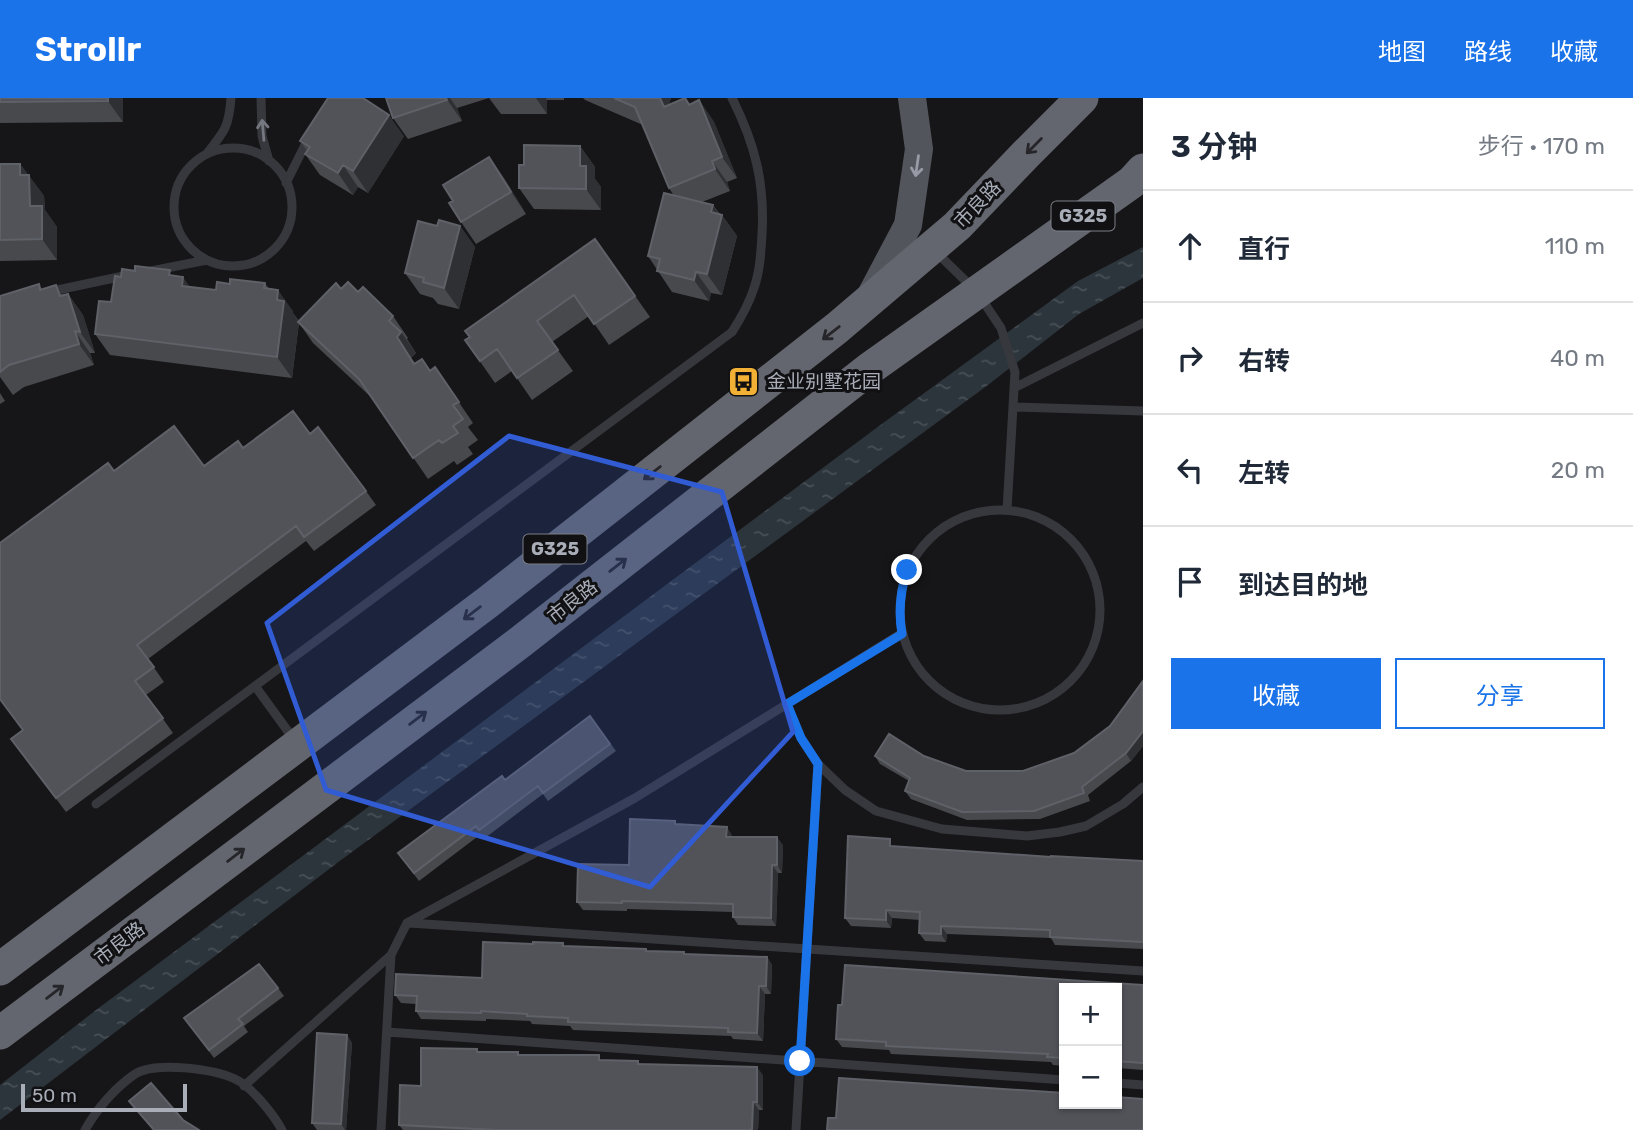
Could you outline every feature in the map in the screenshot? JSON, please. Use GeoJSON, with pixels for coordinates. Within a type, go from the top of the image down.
{"type":"FeatureCollection","features":[{"type":"Feature","properties":{"kind":"highway","name":"市良路"},"geometry":{"type":"LineString","coordinates":[[0,968],[488,602],[865,305],[957,226],[1082,98]]}},
{"type":"Feature","properties":{"kind":"highway","name":"市良路"},"geometry":{"type":"LineString","coordinates":[[0,1033],[519,643],[869,369],[1132,182],[1143,170]]}},
{"type":"Feature","properties":{"kind":"main road"},"geometry":{"type":"LineString","coordinates":[[865,305],[908,225],[919,149],[912,98]]}},
{"type":"Feature","properties":{"kind":"main road","name":"G325"},"geometry":{"type":"LineString","coordinates":[[1021,260],[1143,194]]}},
{"type":"Feature","properties":{"kind":"lane"},"geometry":{"type":"LineString","coordinates":[[206,154],[223,134],[230,118],[231,98]]}},
{"type":"Feature","properties":{"kind":"lane"},"geometry":{"type":"LineString","coordinates":[[261,98],[262,136],[269,161]]}},
{"type":"Feature","properties":{"kind":"lane"},"geometry":{"type":"LineString","coordinates":[[96,804],[732,332],[755,286],[761,257],[763,209],[760,173],[751,142],[732,98]]}},
{"type":"Feature","properties":{"kind":"lane"},"geometry":{"type":"LineString","coordinates":[[286,183],[317,123]]}},
{"type":"Feature","properties":{"kind":"lane"},"geometry":{"type":"LineString","coordinates":[[219,149],[246,149],[269,161],[286,183],[292,208],[285,233],[277,246],[265,256],[245,264],[222,264],[207,260],[195,252],[184,241],[177,228],[174,213],[174,197],[185,171],[195,161],[219,149]]}},
{"type":"Feature","properties":{"kind":"lane"},"geometry":{"type":"LineString","coordinates":[[932,248],[977,292],[1001,328],[1015,372],[1007,510]]}},
{"type":"Feature","properties":{"kind":"lane"},"geometry":{"type":"LineString","coordinates":[[34,297],[56,290],[207,260]]}},
{"type":"Feature","properties":{"kind":"lane"},"geometry":{"type":"LineString","coordinates":[[1014,388],[1143,323]]}},
{"type":"Feature","properties":{"kind":"lane"},"geometry":{"type":"LineString","coordinates":[[1013,407],[1143,411]]}},
{"type":"Feature","properties":{"kind":"lane"},"geometry":{"type":"LineString","coordinates":[[1007,510],[1033,515],[1051,523],[1079,547],[1097,580],[1101,618],[1091,654],[1068,684],[1036,704],[1018,709],[980,708],[945,694],[930,682],[918,667],[902,634],[902,588],[907,570],[916,554],[928,539],[943,527],[977,512],[1007,510]]}},
{"type":"Feature","properties":{"kind":"lane"},"geometry":{"type":"LineString","coordinates":[[244,1086],[391,955],[407,923],[635,798],[902,634]]}},
{"type":"Feature","properties":{"kind":"lane"},"geometry":{"type":"LineString","coordinates":[[255,686],[298,744]]}},
{"type":"Feature","properties":{"kind":"lane"},"geometry":{"type":"LineString","coordinates":[[787,704],[801,738],[818,764],[845,790],[876,811],[942,829],[1027,836],[1086,826],[1123,804],[1143,787]]}},
{"type":"Feature","properties":{"kind":"lane"},"geometry":{"type":"LineString","coordinates":[[796,1130],[818,764]]}},
{"type":"Feature","properties":{"kind":"lane"},"geometry":{"type":"LineString","coordinates":[[407,923],[1143,971]]}},
{"type":"Feature","properties":{"kind":"lane"},"geometry":{"type":"LineString","coordinates":[[381,1130],[391,955]]}},
{"type":"Feature","properties":{"kind":"lane"},"geometry":{"type":"LineString","coordinates":[[387,1032],[1059,1080]]}},
{"type":"Feature","properties":{"kind":"lane"},"geometry":{"type":"LineString","coordinates":[[85,1130],[112,1094],[136,1073],[153,1067],[199,1070],[236,1079],[276,1118],[282,1130]]}},
{"type":"Feature","properties":{"kind":"lane"},"geometry":{"type":"LineString","coordinates":[[1122,1083],[1143,1085]]}},
{"type":"Feature","properties":{"kind":"highlighted area"},"geometry":{"type":"Polygon","coordinates":[[[509,436],[722,492],[793,732],[650,887],[326,790],[267,623],[509,436]]]}},
{"type":"Feature","properties":{"kind":"water"},"geometry":{"type":"Polygon","coordinates":[[[1143,247],[1143,278],[1079,314],[988,385],[337,863],[0,1120],[0,1085],[96,1010],[879,426],[1078,281],[1143,247]]]}},
{"type":"Feature","properties":{"kind":"building"},"geometry":{"type":"Polygon","coordinates":[[[0,98],[108,98],[108,101],[0,102],[0,98]]]}},
{"type":"Feature","properties":{"kind":"building"},"geometry":{"type":"Polygon","coordinates":[[[328,98],[363,98],[389,115],[353,171],[343,165],[338,173],[305,154],[310,147],[300,141],[328,98]]]}},
{"type":"Feature","properties":{"kind":"building"},"geometry":{"type":"Polygon","coordinates":[[[386,98],[446,98],[447,100],[393,118],[386,98]]]}},
{"type":"Feature","properties":{"kind":"building"},"geometry":{"type":"Polygon","coordinates":[[[614,98],[660,98],[664,107],[685,98],[689,105],[699,100],[722,157],[712,161],[715,169],[669,188],[635,107],[614,98]]]}},
{"type":"Feature","properties":{"kind":"building"},"geometry":{"type":"Polygon","coordinates":[[[524,145],[580,146],[580,166],[586,166],[586,189],[519,188],[519,165],[524,165],[524,145]]]}},
{"type":"Feature","properties":{"kind":"building"},"geometry":{"type":"Polygon","coordinates":[[[489,157],[511,192],[461,222],[449,203],[453,201],[443,185],[489,157]]]}},
{"type":"Feature","properties":{"kind":"building"},"geometry":{"type":"Polygon","coordinates":[[[0,164],[20,164],[20,175],[29,175],[30,206],[42,206],[42,239],[0,240],[0,164]]]}},
{"type":"Feature","properties":{"kind":"building"},"geometry":{"type":"Polygon","coordinates":[[[664,193],[713,205],[711,212],[722,215],[707,274],[696,272],[694,280],[657,271],[660,259],[648,256],[664,193]]]}},
{"type":"Feature","properties":{"kind":"building"},"geometry":{"type":"Polygon","coordinates":[[[439,220],[460,226],[444,288],[423,282],[424,278],[405,273],[418,221],[437,226],[439,220]]]}},
{"type":"Feature","properties":{"kind":"building"},"geometry":{"type":"Polygon","coordinates":[[[595,239],[635,296],[594,324],[574,295],[537,321],[558,350],[517,378],[497,349],[480,361],[465,340],[470,337],[465,331],[595,239]]]}},
{"type":"Feature","properties":{"kind":"building"},"geometry":{"type":"Polygon","coordinates":[[[135,266],[170,270],[169,275],[183,277],[182,286],[216,290],[217,282],[230,284],[230,279],[265,283],[264,288],[278,290],[277,300],[284,301],[277,357],[95,334],[99,301],[111,302],[115,276],[121,277],[122,269],[135,271],[135,266]]]}},
{"type":"Feature","properties":{"kind":"building"},"geometry":{"type":"Polygon","coordinates":[[[348,282],[358,292],[363,287],[393,316],[389,321],[401,332],[397,337],[414,364],[422,359],[430,371],[435,367],[459,402],[453,405],[463,419],[453,426],[458,433],[442,443],[439,440],[413,458],[359,379],[298,322],[336,283],[341,289],[348,282]]]}},
{"type":"Feature","properties":{"kind":"building"},"geometry":{"type":"Polygon","coordinates":[[[39,284],[40,290],[56,285],[60,296],[68,294],[80,332],[75,331],[79,344],[9,365],[0,372],[0,296],[39,284]]]}},
{"type":"Feature","properties":{"kind":"building"},"geometry":{"type":"Polygon","coordinates":[[[293,411],[310,434],[318,427],[366,491],[304,537],[296,526],[137,645],[154,667],[135,681],[163,718],[56,798],[11,739],[23,730],[0,699],[0,543],[108,463],[114,471],[174,426],[204,466],[238,441],[243,448],[293,411]]]}},
{"type":"Feature","properties":{"kind":"building"},"geometry":{"type":"Polygon","coordinates":[[[1143,681],[1143,731],[1126,753],[1082,787],[1084,793],[1034,811],[962,812],[905,791],[910,778],[875,756],[889,734],[924,756],[966,771],[1023,771],[1074,753],[1110,726],[1143,681]]]}},
{"type":"Feature","properties":{"kind":"building"},"geometry":{"type":"Polygon","coordinates":[[[590,716],[610,744],[543,793],[538,786],[479,830],[476,826],[414,873],[398,853],[502,776],[505,780],[590,716]]]}},
{"type":"Feature","properties":{"kind":"building"},"geometry":{"type":"Polygon","coordinates":[[[630,819],[727,827],[726,837],[777,837],[777,865],[772,865],[771,918],[733,917],[733,904],[577,902],[578,864],[629,865],[630,819]]]}},
{"type":"Feature","properties":{"kind":"building"},"geometry":{"type":"Polygon","coordinates":[[[848,836],[890,839],[890,846],[1143,861],[1143,942],[1050,937],[1050,930],[941,926],[941,934],[919,933],[920,912],[886,910],[886,920],[845,918],[848,836]]]}},
{"type":"Feature","properties":{"kind":"building"},"geometry":{"type":"Polygon","coordinates":[[[483,942],[563,943],[563,946],[767,957],[766,986],[759,986],[757,1033],[728,1032],[728,1028],[568,1022],[568,1018],[481,1011],[416,1011],[417,996],[395,995],[396,974],[482,978],[483,942]]]}},
{"type":"Feature","properties":{"kind":"building"},"geometry":{"type":"Polygon","coordinates":[[[259,964],[278,988],[238,1019],[243,1024],[209,1050],[184,1018],[259,964]]]}},
{"type":"Feature","properties":{"kind":"building"},"geometry":{"type":"Polygon","coordinates":[[[845,965],[1113,983],[1059,983],[1059,1058],[1047,1057],[1048,1054],[886,1046],[886,1042],[836,1039],[838,1005],[842,1005],[845,965]]]}},
{"type":"Feature","properties":{"kind":"building"},"geometry":{"type":"Polygon","coordinates":[[[1122,984],[1143,985],[1143,1063],[1122,1061],[1122,984]]]}},
{"type":"Feature","properties":{"kind":"building"},"geometry":{"type":"Polygon","coordinates":[[[317,1033],[347,1035],[341,1124],[312,1123],[317,1033]]]}},
{"type":"Feature","properties":{"kind":"building"},"geometry":{"type":"Polygon","coordinates":[[[421,1048],[477,1049],[477,1052],[518,1052],[518,1055],[599,1055],[599,1060],[638,1061],[638,1064],[757,1067],[757,1102],[753,1102],[752,1130],[496,1130],[399,1125],[400,1085],[421,1086],[421,1048]]]}},
{"type":"Feature","properties":{"kind":"building"},"geometry":{"type":"Polygon","coordinates":[[[839,1078],[1059,1093],[1059,1109],[1122,1109],[1122,1097],[1143,1099],[1143,1130],[827,1130],[828,1118],[836,1118],[839,1078]]]}},
{"type":"Feature","properties":{"kind":"building"},"geometry":{"type":"Polygon","coordinates":[[[151,1083],[183,1120],[199,1130],[154,1130],[129,1101],[151,1083]]]}},
{"type":"Feature","properties":{"kind":"place","name":"金业别墅花园"},"geometry":{"type":"Point","coordinates":[744,381]}},
{"type":"Feature","properties":{"kind":"route"},"geometry":{"type":"LineString","coordinates":[[800,1061],[818,764],[801,738],[787,704],[902,634],[900,603],[907,570]]}}]}
